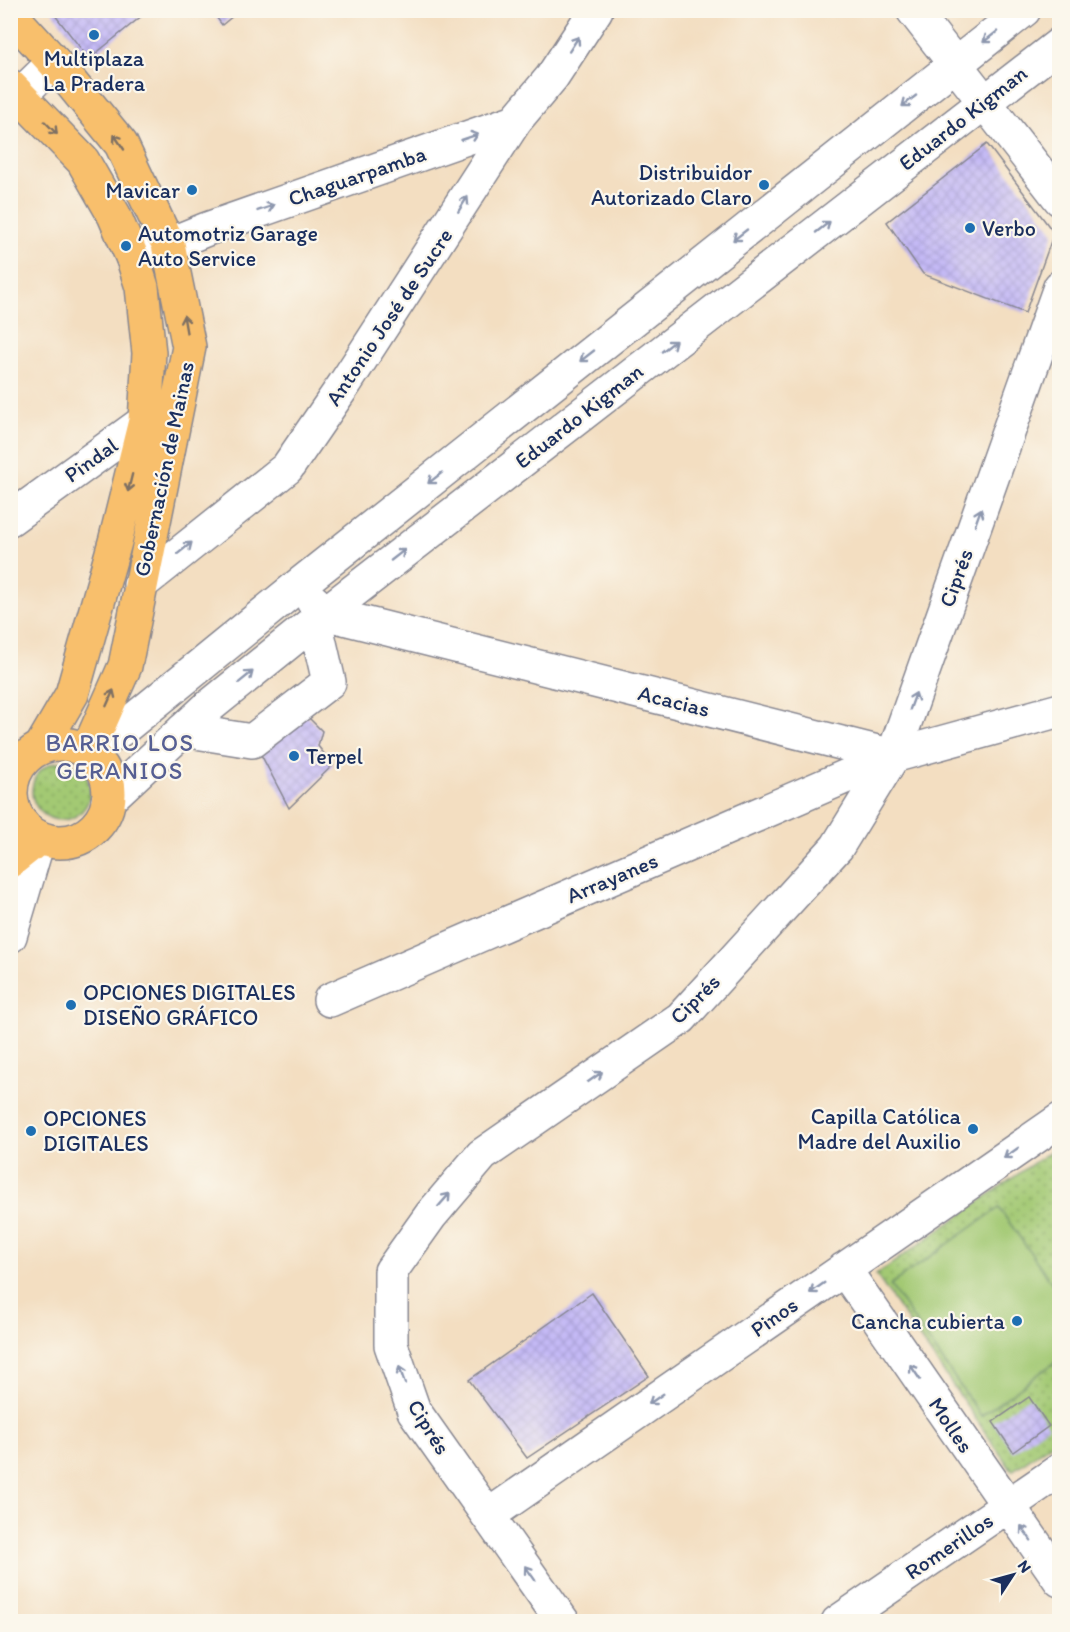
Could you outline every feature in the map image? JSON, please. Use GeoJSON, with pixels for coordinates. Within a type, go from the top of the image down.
{"type":"FeatureCollection","features":[{"type":"Feature","properties":{"kind":"main road","name":"Gobernación de Mainas"},"geometry":{"type":"LineString","coordinates":[[10,14],[54,62],[121,144],[168,244],[189,346],[124,666],[87,752]]}},
{"type":"Feature","properties":{"kind":"main road","name":"Gobernación de Mainas"},"geometry":{"type":"LineString","coordinates":[[14,96],[83,161],[114,215],[142,287],[149,352],[145,421],[115,542],[72,694],[41,747]]}},
{"type":"Feature","properties":{"kind":"main road"},"geometry":{"type":"LineString","coordinates":[[67,744],[87,752],[95,758],[107,778],[108,800],[105,812],[91,831],[69,842],[39,838],[18,820],[12,809],[11,789],[15,771],[26,757],[41,747],[67,744]]}},
{"type":"Feature","properties":{"kind":"main road"},"geometry":{"type":"LineString","coordinates":[[10,861],[39,838]]}},
{"type":"Feature","properties":{"kind":"street","name":"Antonio José de Sucre"},"geometry":{"type":"LineString","coordinates":[[140,585],[286,468],[346,382],[515,121],[552,77],[596,10]]}},
{"type":"Feature","properties":{"kind":"street"},"geometry":{"type":"LineString","coordinates":[[913,10],[1059,199]]}},
{"type":"Feature","properties":{"kind":"street","name":"Eduardo Kigman"},"geometry":{"type":"LineString","coordinates":[[87,752],[126,726],[299,585],[1024,10]]}},
{"type":"Feature","properties":{"kind":"street","name":"Eduardo Kigman"},"geometry":{"type":"LineString","coordinates":[[108,800],[195,719],[313,622],[1059,44]]}},
{"type":"Feature","properties":{"kind":"street"},"geometry":{"type":"LineString","coordinates":[[14,96],[54,62]]}},
{"type":"Feature","properties":{"kind":"street","name":"Chaguarpamba"},"geometry":{"type":"LineString","coordinates":[[133,259],[168,244],[515,121]]}},
{"type":"Feature","properties":{"kind":"street","name":"Ciprés"},"geometry":{"type":"LineString","coordinates":[[563,1622],[414,1411],[392,1345],[391,1271],[431,1215],[482,1155],[681,1018],[837,847],[893,756],[1059,287]]}},
{"type":"Feature","properties":{"kind":"street","name":"Pindal"},"geometry":{"type":"LineString","coordinates":[[10,519],[145,421],[177,412]]}},
{"type":"Feature","properties":{"kind":"street"},"geometry":{"type":"LineString","coordinates":[[195,719],[252,741],[328,682],[313,622],[299,585]]}},
{"type":"Feature","properties":{"kind":"street","name":"Acacias"},"geometry":{"type":"LineString","coordinates":[[313,622],[893,756],[1059,710]]}},
{"type":"Feature","properties":{"kind":"street","name":"Arrayanes"},"geometry":{"type":"LineString","coordinates":[[330,1000],[893,756]]}},
{"type":"Feature","properties":{"kind":"street"},"geometry":{"type":"LineString","coordinates":[[10,936],[39,838]]}},
{"type":"Feature","properties":{"kind":"street","name":"Pinos"},"geometry":{"type":"LineString","coordinates":[[489,1515],[1059,1120]]}},
{"type":"Feature","properties":{"kind":"street","name":"Molles"},"geometry":{"type":"LineString","coordinates":[[844,1269],[1059,1580]]}},
{"type":"Feature","properties":{"kind":"street","name":"Romerillos"},"geometry":{"type":"LineString","coordinates":[[838,1622],[1059,1470]]}},
{"type":"Feature","properties":{"kind":"green space"},"geometry":{"type":"Polygon","coordinates":[[[61,762],[77,767],[85,775],[90,791],[85,807],[77,815],[61,820],[45,815],[37,807],[32,791],[37,775],[45,767],[61,762]]]}},
{"type":"Feature","properties":{"kind":"green space"},"geometry":{"type":"Polygon","coordinates":[[[1059,1145],[1059,1438],[1012,1471],[876,1275],[1059,1145]]]}},
{"type":"Feature","properties":{"kind":"green space"},"geometry":{"type":"Polygon","coordinates":[[[999,1208],[1059,1293],[1059,1359],[981,1416],[890,1285],[999,1208]]]}},
{"type":"Feature","properties":{"kind":"building","name":"Multiplaza La Pradera"},"geometry":{"type":"Polygon","coordinates":[[[51,10],[149,10],[89,59],[51,10]]]}},
{"type":"Feature","properties":{"kind":"building"},"geometry":{"type":"Polygon","coordinates":[[[211,10],[240,10],[222,25],[211,10]]]}},
{"type":"Feature","properties":{"kind":"building","name":"Verbo"},"geometry":{"type":"Polygon","coordinates":[[[987,144],[1054,233],[1025,313],[923,274],[887,222],[987,144]]]}},
{"type":"Feature","properties":{"kind":"building","name":"Terpel"},"geometry":{"type":"Polygon","coordinates":[[[304,713],[322,731],[318,746],[333,765],[289,808],[257,747],[304,713]]]}},
{"type":"Feature","properties":{"kind":"building"},"geometry":{"type":"Polygon","coordinates":[[[592,1293],[649,1376],[527,1458],[469,1380],[592,1293]]]}},
{"type":"Feature","properties":{"kind":"building"},"geometry":{"type":"Polygon","coordinates":[[[1029,1397],[1049,1426],[1013,1452],[993,1422],[1029,1397]]]}},
{"type":"Feature","properties":{"kind":"place","name":"Multiplaza La Pradera"},"geometry":{"type":"Point","coordinates":[94,35]}},
{"type":"Feature","properties":{"kind":"place","name":"Distribuidor Autorizado Claro"},"geometry":{"type":"Point","coordinates":[764,185]}},
{"type":"Feature","properties":{"kind":"place","name":"Mavicar"},"geometry":{"type":"Point","coordinates":[192,190]}},
{"type":"Feature","properties":{"kind":"place","name":"Verbo"},"geometry":{"type":"Point","coordinates":[970,228]}},
{"type":"Feature","properties":{"kind":"place","name":"Automotriz Garage Auto Service"},"geometry":{"type":"Point","coordinates":[126,246]}},
{"type":"Feature","properties":{"kind":"place","name":"Terpel"},"geometry":{"type":"Point","coordinates":[294,756]}},
{"type":"Feature","properties":{"kind":"place","name":"OPCIONES DIGITALES DISEÑO GRÁFICO"},"geometry":{"type":"Point","coordinates":[71,1005]}},
{"type":"Feature","properties":{"kind":"place","name":"Capilla Católica Madre del Auxilio"},"geometry":{"type":"Point","coordinates":[973,1129]}},
{"type":"Feature","properties":{"kind":"place","name":"OPCIONES DIGITALES"},"geometry":{"type":"Point","coordinates":[31,1131]}},
{"type":"Feature","properties":{"kind":"place","name":"Cancha cubierta"},"geometry":{"type":"Point","coordinates":[1017,1321]}},
{"type":"Feature","properties":{"kind":"district","name":"BARRIO LOS GERANIOS"},"geometry":{"type":"Point","coordinates":[120,756]}}]}
